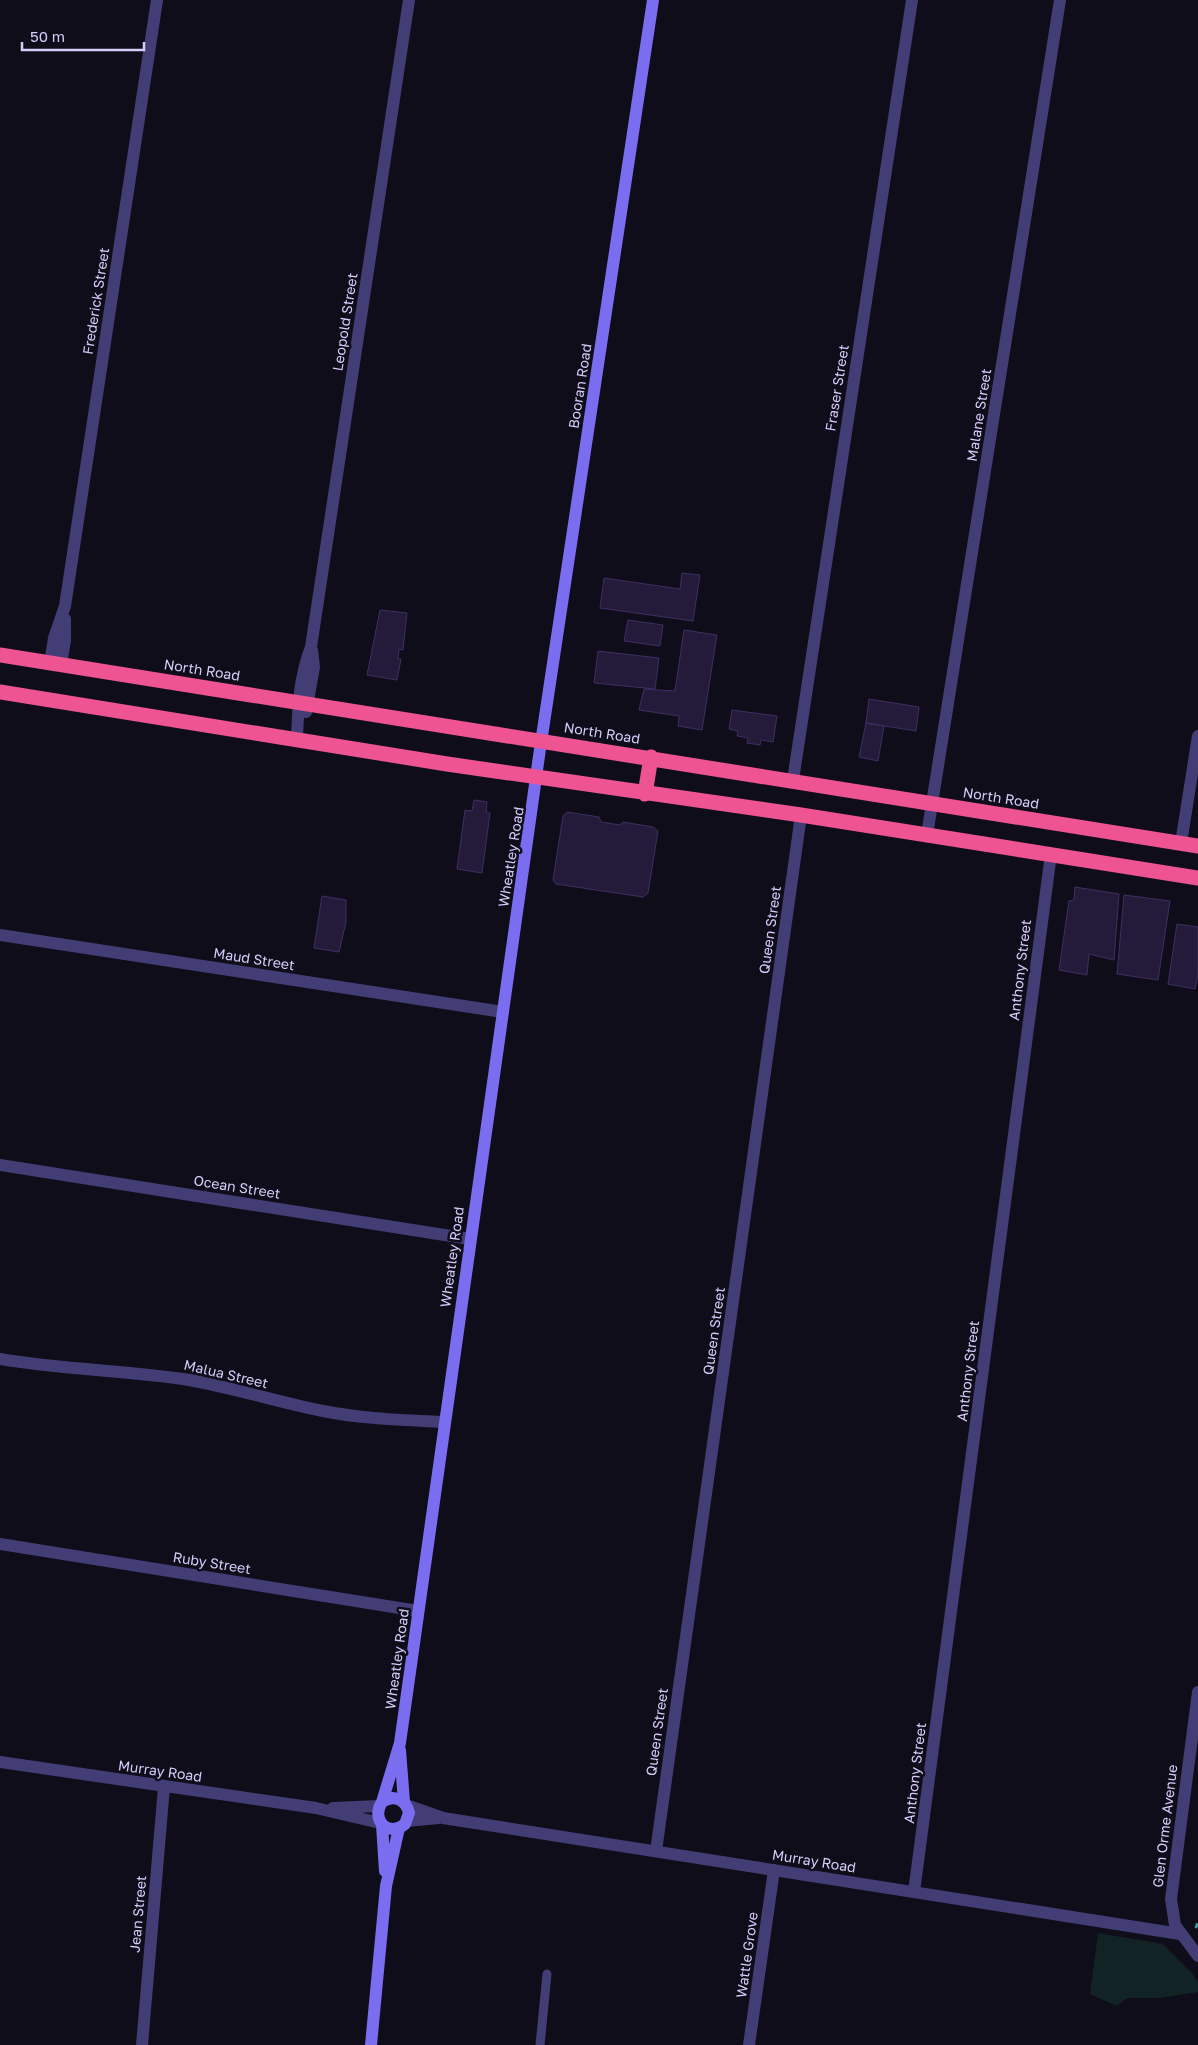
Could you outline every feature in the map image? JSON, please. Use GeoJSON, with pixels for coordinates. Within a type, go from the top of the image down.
{"type":"FeatureCollection","features":[{"type":"Feature","properties":{"kind":"highway","name":"North Road"},"geometry":{"type":"LineString","coordinates":[[0,655],[651,757],[1198,846]]}},
{"type":"Feature","properties":{"kind":"highway"},"geometry":{"type":"LineString","coordinates":[[0,692],[297,740],[646,794],[801,815],[1198,878]]}},
{"type":"Feature","properties":{"kind":"highway"},"geometry":{"type":"LineString","coordinates":[[646,794],[651,757]]}},
{"type":"Feature","properties":{"kind":"street","name":"Frederick Street"},"geometry":{"type":"LineString","coordinates":[[56,664],[54,638],[65,606],[157,0]]}},
{"type":"Feature","properties":{"kind":"street","name":"Leopold Street"},"geometry":{"type":"LineString","coordinates":[[297,740],[304,702],[304,666],[311,648],[409,0]]}},
{"type":"Feature","properties":{"kind":"street","name":"Booran Road"},"geometry":{"type":"LineString","coordinates":[[537,777],[653,0]]}},
{"type":"Feature","properties":{"kind":"street","name":"Fraser Street"},"geometry":{"type":"LineString","coordinates":[[793,780],[912,0]]}},
{"type":"Feature","properties":{"kind":"street","name":"Malane Street"},"geometry":{"type":"LineString","coordinates":[[927,835],[1060,0]]}},
{"type":"Feature","properties":{"kind":"street"},"geometry":{"type":"LineString","coordinates":[[1181,843],[1198,736]]}},
{"type":"Feature","properties":{"kind":"street","name":"Wheatley Road"},"geometry":{"type":"LineString","coordinates":[[381,1804],[400,1743],[444,1422],[537,777]]}},
{"type":"Feature","properties":{"kind":"street","name":"Queen Street"},"geometry":{"type":"LineString","coordinates":[[656,1851],[801,815]]}},
{"type":"Feature","properties":{"kind":"street","name":"Anthony Street"},"geometry":{"type":"LineString","coordinates":[[914,1892],[1050,854]]}},
{"type":"Feature","properties":{"kind":"street","name":"Maud Street"},"geometry":{"type":"LineString","coordinates":[[0,935],[503,1012]]}},
{"type":"Feature","properties":{"kind":"street","name":"Ocean Street"},"geometry":{"type":"LineString","coordinates":[[0,1165],[470,1239]]}},
{"type":"Feature","properties":{"kind":"street","name":"Malua Street"},"geometry":{"type":"LineString","coordinates":[[0,1359],[44,1366],[174,1378],[326,1412],[444,1422]]}},
{"type":"Feature","properties":{"kind":"street","name":"Ruby Street"},"geometry":{"type":"LineString","coordinates":[[0,1544],[418,1611]]}},
{"type":"Feature","properties":{"kind":"street","name":"Glen Orme Avenue"},"geometry":{"type":"LineString","coordinates":[[1198,1692],[1171,1899],[1172,1916],[1180,1934],[1198,1956]]}},
{"type":"Feature","properties":{"kind":"street","name":"Wheatley Road"},"geometry":{"type":"LineString","coordinates":[[400,1743],[405,1804]]}},
{"type":"Feature","properties":{"kind":"street","name":"Murray Road"},"geometry":{"type":"LineString","coordinates":[[0,1762],[316,1808],[381,1824]]}},
{"type":"Feature","properties":{"kind":"street","name":"Jean Street"},"geometry":{"type":"LineString","coordinates":[[142,2045],[164,1787]]}},
{"type":"Feature","properties":{"kind":"street"},"geometry":{"type":"LineString","coordinates":[[371,2045],[386,1886],[403,1824],[409,1813],[405,1804],[400,1800],[391,1798],[381,1804],[377,1815],[381,1824],[386,1886]]}},
{"type":"Feature","properties":{"kind":"street","name":"Murray Road"},"geometry":{"type":"LineString","coordinates":[[316,1808],[381,1804]]}},
{"type":"Feature","properties":{"kind":"street","name":"Murray Road"},"geometry":{"type":"LineString","coordinates":[[405,1804],[443,1818],[1180,1934]]}},
{"type":"Feature","properties":{"kind":"street","name":"Murray Road"},"geometry":{"type":"LineString","coordinates":[[403,1824],[443,1818]]}},
{"type":"Feature","properties":{"kind":"street"},"geometry":{"type":"LineString","coordinates":[[381,1824],[390,1829],[403,1824]]}},
{"type":"Feature","properties":{"kind":"street","name":"Wattle Grove"},"geometry":{"type":"LineString","coordinates":[[748,2045],[774,1870]]}},
{"type":"Feature","properties":{"kind":"lane"},"geometry":{"type":"LineString","coordinates":[[540,2045],[547,1974]]}},
{"type":"Feature","properties":{"kind":"path"},"geometry":{"type":"LineString","coordinates":[[1198,1925],[1194,1924],[1198,1929]]}},
{"type":"Feature","properties":{"kind":"shaded area"},"geometry":{"type":"Polygon","coordinates":[[[1098,1933],[1163,1944],[1191,1972],[1198,1982],[1198,1992],[1160,1998],[1127,1998],[1117,2006],[1090,1994],[1098,1933]]]}},
{"type":"Feature","properties":{"kind":"building"},"geometry":{"type":"Polygon","coordinates":[[[682,573],[700,575],[693,621],[600,608],[604,578],[680,589],[682,573]]]}},
{"type":"Feature","properties":{"kind":"building"},"geometry":{"type":"Polygon","coordinates":[[[380,610],[407,613],[403,650],[399,649],[398,659],[401,659],[397,680],[367,675],[380,610]]]}},
{"type":"Feature","properties":{"kind":"building"},"geometry":{"type":"Polygon","coordinates":[[[628,620],[663,625],[660,646],[624,641],[628,620]]]}},
{"type":"Feature","properties":{"kind":"building"},"geometry":{"type":"Polygon","coordinates":[[[684,630],[717,635],[702,730],[678,726],[679,716],[639,710],[644,689],[675,691],[684,630]]]}},
{"type":"Feature","properties":{"kind":"building"},"geometry":{"type":"Polygon","coordinates":[[[598,651],[659,658],[655,689],[594,683],[598,651]]]}},
{"type":"Feature","properties":{"kind":"building"},"geometry":{"type":"Polygon","coordinates":[[[869,699],[919,707],[916,731],[866,723],[869,699]]]}},
{"type":"Feature","properties":{"kind":"building"},"geometry":{"type":"Polygon","coordinates":[[[732,710],[777,716],[773,742],[761,740],[760,745],[747,743],[748,738],[737,736],[738,731],[729,729],[732,710]]]}},
{"type":"Feature","properties":{"kind":"building"},"geometry":{"type":"Polygon","coordinates":[[[866,723],[884,726],[878,761],[859,757],[866,723]]]}},
{"type":"Feature","properties":{"kind":"building"},"geometry":{"type":"Polygon","coordinates":[[[474,800],[487,802],[486,812],[490,813],[482,873],[457,869],[465,810],[472,811],[474,800]]]}},
{"type":"Feature","properties":{"kind":"building"},"geometry":{"type":"Polygon","coordinates":[[[567,812],[599,817],[601,822],[620,825],[623,822],[653,827],[658,831],[648,893],[643,897],[556,884],[553,880],[563,816],[567,812]]]}},
{"type":"Feature","properties":{"kind":"building"},"geometry":{"type":"Polygon","coordinates":[[[1075,887],[1119,894],[1114,960],[1089,954],[1087,975],[1059,970],[1069,901],[1074,900],[1075,887]]]}},
{"type":"Feature","properties":{"kind":"building"},"geometry":{"type":"Polygon","coordinates":[[[1124,895],[1170,901],[1158,980],[1117,974],[1124,895]]]}},
{"type":"Feature","properties":{"kind":"building"},"geometry":{"type":"Polygon","coordinates":[[[322,896],[346,900],[346,922],[339,952],[314,948],[322,896]]]}},
{"type":"Feature","properties":{"kind":"building"},"geometry":{"type":"Polygon","coordinates":[[[1177,924],[1198,927],[1198,974],[1195,989],[1168,984],[1177,924]]]}}]}
